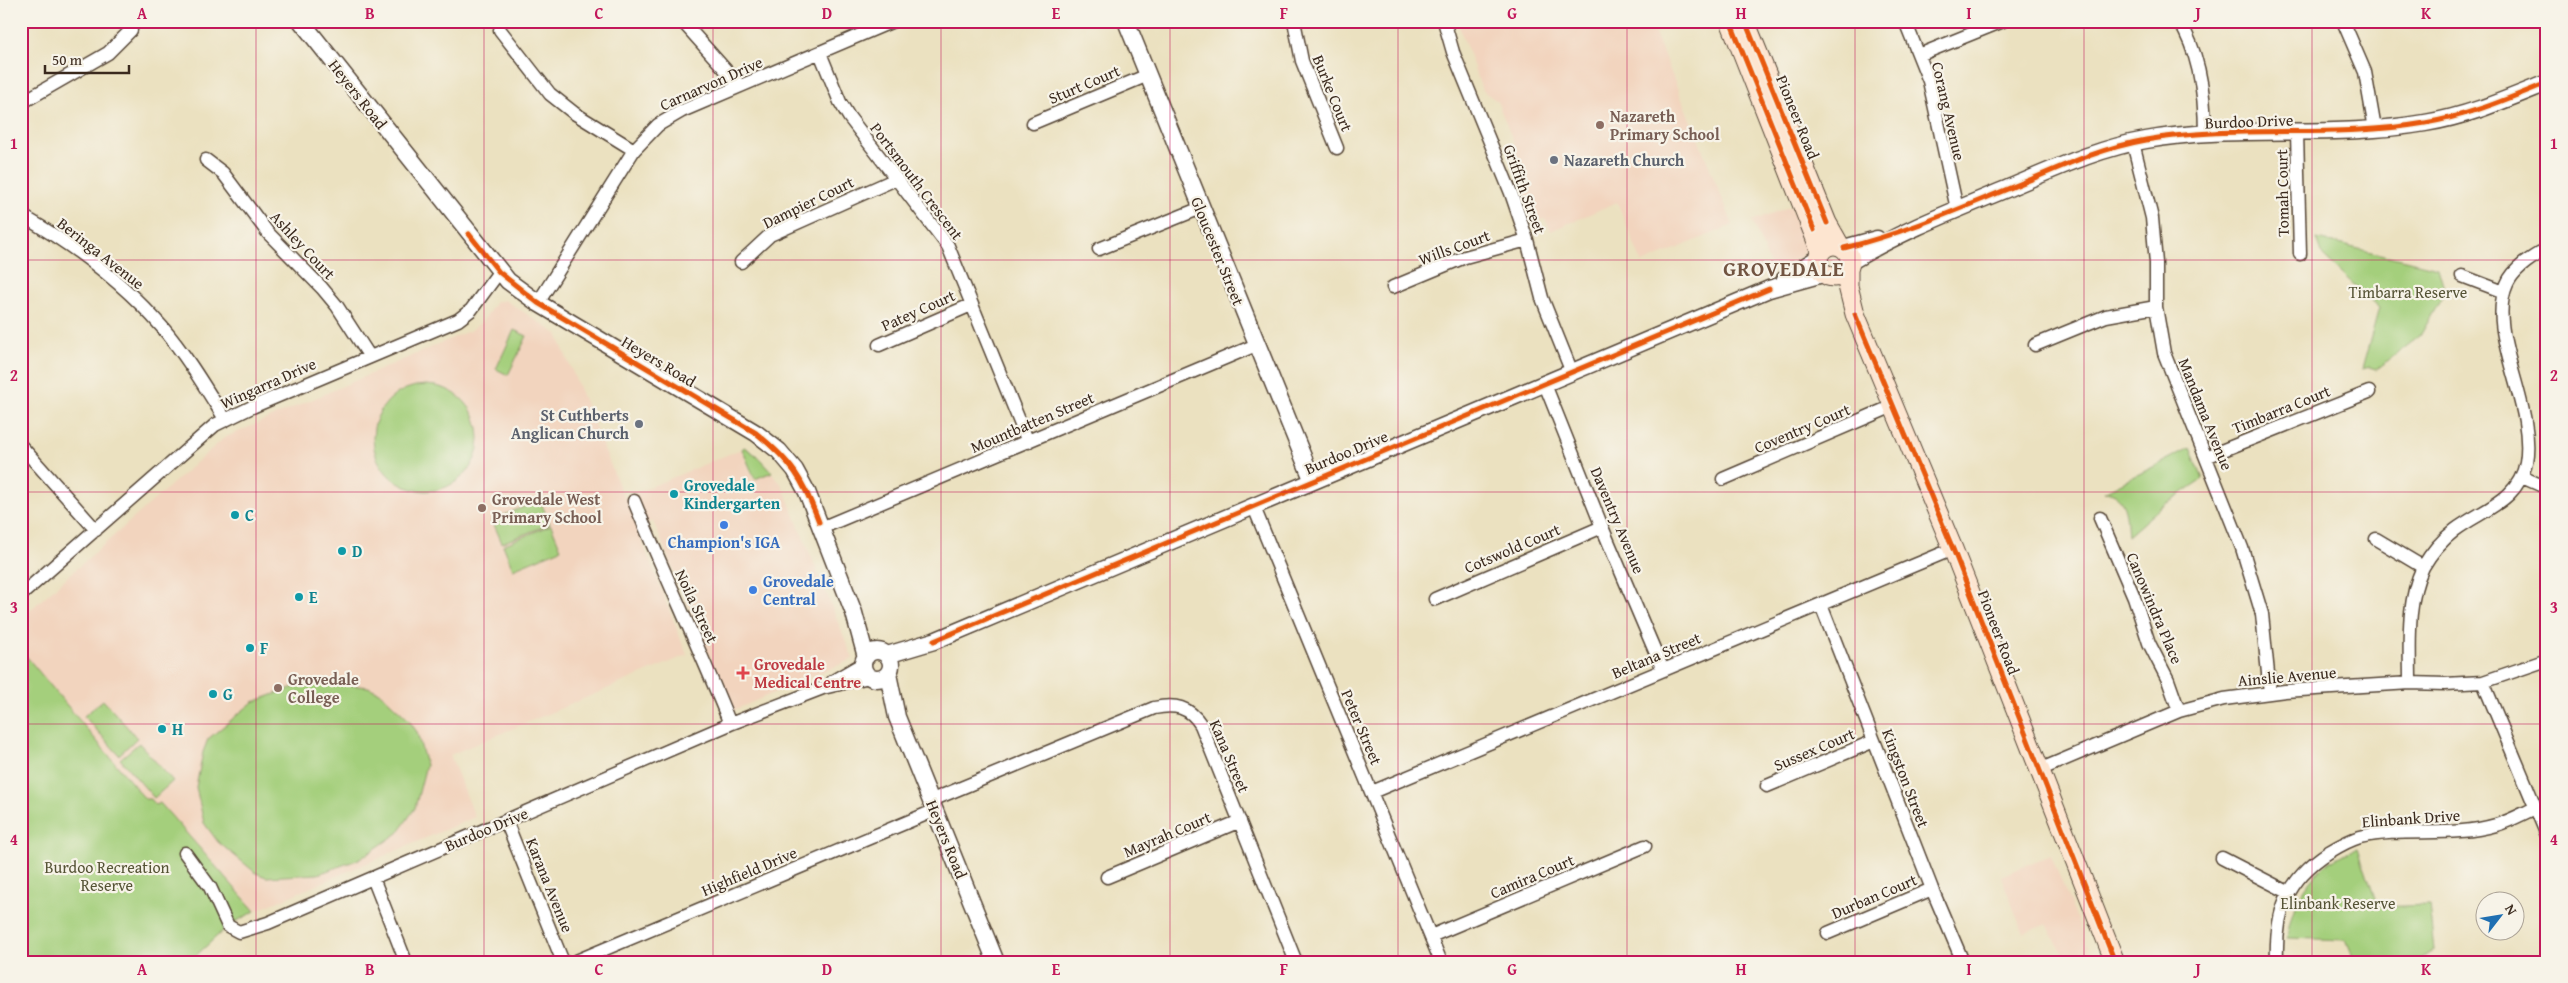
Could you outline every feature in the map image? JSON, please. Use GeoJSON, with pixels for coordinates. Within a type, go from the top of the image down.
{"type":"FeatureCollection","features":[{"type":"Feature","properties":{"kind":"main road","name":"Pioneer Road"},"geometry":{"type":"LineString","coordinates":[[1730,21],[1823,265],[1840,288],[1855,314],[1953,549],[2115,962]]}},
{"type":"Feature","properties":{"kind":"main road","name":"Pioneer Road"},"geometry":{"type":"LineString","coordinates":[[1745,21],[1827,223],[1846,256],[1848,286],[1855,314]]}},
{"type":"Feature","properties":{"kind":"main road"},"geometry":{"type":"LineString","coordinates":[[1833,244],[1846,256],[1843,274],[1837,276],[1823,265],[1833,244]]}},
{"type":"Feature","properties":{"kind":"street","name":"Heyers Road"},"geometry":{"type":"LineString","coordinates":[[301,21],[499,272],[538,304],[687,394],[774,456],[789,475],[820,525],[996,962]]}},
{"type":"Feature","properties":{"kind":"street"},"geometry":{"type":"LineString","coordinates":[[682,21],[740,86]]}},
{"type":"Feature","properties":{"kind":"street","name":"Carnarvon Drive"},"geometry":{"type":"LineString","coordinates":[[538,304],[634,150],[658,125],[669,118],[740,86],[820,53],[870,25],[893,21]]}},
{"type":"Feature","properties":{"kind":"street","name":"Gloucester Street"},"geometry":{"type":"LineString","coordinates":[[1126,21],[1312,479]]}},
{"type":"Feature","properties":{"kind":"street","name":"Burke Court"},"geometry":{"type":"LineString","coordinates":[[1294,21],[1300,54],[1337,148]]}},
{"type":"Feature","properties":{"kind":"street","name":"Griffith Street"},"geometry":{"type":"LineString","coordinates":[[1444,21],[1453,52],[1511,193],[1527,240],[1542,298],[1571,370]]}},
{"type":"Feature","properties":{"kind":"street","name":"Corang Avenue"},"geometry":{"type":"LineString","coordinates":[[1906,21],[1929,81],[1957,209]]}},
{"type":"Feature","properties":{"kind":"street"},"geometry":{"type":"LineString","coordinates":[[1919,55],[2003,21]]}},
{"type":"Feature","properties":{"kind":"street"},"geometry":{"type":"LineString","coordinates":[[2179,21],[2195,58],[2202,87],[2205,134]]}},
{"type":"Feature","properties":{"kind":"street"},"geometry":{"type":"LineString","coordinates":[[2343,21],[2365,72],[2374,128]]}},
{"type":"Feature","properties":{"kind":"street"},"geometry":{"type":"LineString","coordinates":[[21,103],[108,53],[131,30]]}},
{"type":"Feature","properties":{"kind":"street"},"geometry":{"type":"LineString","coordinates":[[500,30],[550,94],[574,113],[634,150]]}},
{"type":"Feature","properties":{"kind":"street","name":"Portsmouth Crescent"},"geometry":{"type":"LineString","coordinates":[[820,53],[840,102],[849,117],[944,240],[1028,442]]}},
{"type":"Feature","properties":{"kind":"street","name":"Sturt Court"},"geometry":{"type":"LineString","coordinates":[[1033,123],[1148,75]]}},
{"type":"Feature","properties":{"kind":"street","name":"Burdoo Drive"},"geometry":{"type":"LineString","coordinates":[[1846,256],[2096,153],[2133,142],[2205,134],[2297,132],[2424,123],[2491,106],[2547,83]]}},
{"type":"Feature","properties":{"kind":"street","name":"Tomah Court"},"geometry":{"type":"LineString","coordinates":[[2297,132],[2300,254]]}},
{"type":"Feature","properties":{"kind":"street","name":"Mandama Avenue"},"geometry":{"type":"LineString","coordinates":[[2133,142],[2152,218],[2156,263],[2156,307],[2164,353],[2242,548],[2262,614],[2270,692]]}},
{"type":"Feature","properties":{"kind":"street","name":"Ashley Court"},"geometry":{"type":"LineString","coordinates":[[206,160],[223,173],[272,237],[332,300],[370,357]]}},
{"type":"Feature","properties":{"kind":"street","name":"Dampier Court"},"geometry":{"type":"LineString","coordinates":[[741,262],[770,235],[896,179]]}},
{"type":"Feature","properties":{"kind":"street"},"geometry":{"type":"LineString","coordinates":[[1099,249],[1201,208]]}},
{"type":"Feature","properties":{"kind":"street","name":"Beringa Avenue"},"geometry":{"type":"LineString","coordinates":[[21,215],[69,245],[130,294],[162,327],[192,367],[225,419]]}},
{"type":"Feature","properties":{"kind":"street","name":"Wills Court"},"geometry":{"type":"LineString","coordinates":[[1393,287],[1465,257],[1527,240]]}},
{"type":"Feature","properties":{"kind":"street"},"geometry":{"type":"LineString","coordinates":[[2410,683],[2410,616],[2415,589],[2423,567],[2436,548],[2455,530],[2506,499],[2516,488],[2522,477],[2528,450],[2526,416],[2502,327],[2502,310],[2504,292],[2508,282],[2530,258],[2547,249]]}},
{"type":"Feature","properties":{"kind":"street","name":"Burdoo Drive"},"geometry":{"type":"LineString","coordinates":[[185,853],[210,887],[228,926],[239,932],[268,923],[730,724],[878,665],[1312,479],[1823,265]]}},
{"type":"Feature","properties":{"kind":"street","name":"Wingarra Drive"},"geometry":{"type":"LineString","coordinates":[[21,595],[198,438],[225,419],[467,314],[499,272]]}},
{"type":"Feature","properties":{"kind":"street"},"geometry":{"type":"LineString","coordinates":[[2462,276],[2504,292]]}},
{"type":"Feature","properties":{"kind":"street","name":"Patey Court"},"geometry":{"type":"LineString","coordinates":[[879,345],[971,304]]}},
{"type":"Feature","properties":{"kind":"street"},"geometry":{"type":"LineString","coordinates":[[2035,345],[2106,316],[2156,307]]}},
{"type":"Feature","properties":{"kind":"street","name":"Mountbatten Street"},"geometry":{"type":"LineString","coordinates":[[820,525],[1028,442],[1256,345]]}},
{"type":"Feature","properties":{"kind":"street","name":"Daventry Avenue"},"geometry":{"type":"LineString","coordinates":[[1544,382],[1602,527],[1663,670]]}},
{"type":"Feature","properties":{"kind":"street","name":"Timbarra Court"},"geometry":{"type":"LineString","coordinates":[[2206,457],[2369,392]]}},
{"type":"Feature","properties":{"kind":"street","name":"Coventry Court"},"geometry":{"type":"LineString","coordinates":[[1723,479],[1894,406]]}},
{"type":"Feature","properties":{"kind":"street"},"geometry":{"type":"LineString","coordinates":[[21,446],[96,530]]}},
{"type":"Feature","properties":{"kind":"street"},"geometry":{"type":"LineString","coordinates":[[2522,477],[2547,488]]}},
{"type":"Feature","properties":{"kind":"street","name":"Noila Street"},"geometry":{"type":"LineString","coordinates":[[634,501],[668,584],[690,628],[730,724]]}},
{"type":"Feature","properties":{"kind":"street","name":"Peter Street"},"geometry":{"type":"LineString","coordinates":[[1253,505],[1441,962]]}},
{"type":"Feature","properties":{"kind":"street","name":"Canowindra Place"},"geometry":{"type":"LineString","coordinates":[[2100,518],[2134,597],[2149,643],[2168,680],[2179,711]]}},
{"type":"Feature","properties":{"kind":"street","name":"Cotswold Court"},"geometry":{"type":"LineString","coordinates":[[1435,599],[1602,527]]}},
{"type":"Feature","properties":{"kind":"street"},"geometry":{"type":"LineString","coordinates":[[2376,538],[2423,567]]}},
{"type":"Feature","properties":{"kind":"street","name":"Beltana Street"},"geometry":{"type":"LineString","coordinates":[[1372,792],[1953,549]]}},
{"type":"Feature","properties":{"kind":"street","name":"Kingston Street"},"geometry":{"type":"LineString","coordinates":[[1821,605],[1932,889],[1963,962]]}},
{"type":"Feature","properties":{"kind":"street","name":"Ainslie Avenue"},"geometry":{"type":"LineString","coordinates":[[2039,770],[2179,711],[2224,699],[2270,692],[2410,683],[2483,682],[2547,660]]}},
{"type":"Feature","properties":{"kind":"street"},"geometry":{"type":"LineString","coordinates":[[2483,682],[2547,835]]}},
{"type":"Feature","properties":{"kind":"street","name":"Kana Street"},"geometry":{"type":"LineString","coordinates":[[934,805],[1154,708],[1169,705],[1183,707],[1194,715],[1201,725],[1296,962]]}},
{"type":"Feature","properties":{"kind":"street","name":"Sussex Court"},"geometry":{"type":"LineString","coordinates":[[1767,786],[1874,741]]}},
{"type":"Feature","properties":{"kind":"street","name":"Highfield Drive"},"geometry":{"type":"LineString","coordinates":[[574,962],[934,805]]}},
{"type":"Feature","properties":{"kind":"street","name":"Elinbank Drive"},"geometry":{"type":"LineString","coordinates":[[2277,962],[2276,939],[2288,892],[2299,876],[2322,857],[2359,838],[2467,830],[2496,825],[2535,808]]}},
{"type":"Feature","properties":{"kind":"street","name":"Karana Avenue"},"geometry":{"type":"LineString","coordinates":[[506,821],[563,962]]}},
{"type":"Feature","properties":{"kind":"street","name":"Mayrah Court"},"geometry":{"type":"LineString","coordinates":[[1108,877],[1240,821]]}},
{"type":"Feature","properties":{"kind":"street","name":"Camira Court"},"geometry":{"type":"LineString","coordinates":[[1431,936],[1646,846]]}},
{"type":"Feature","properties":{"kind":"street"},"geometry":{"type":"LineString","coordinates":[[2222,858],[2288,892]]}},
{"type":"Feature","properties":{"kind":"street"},"geometry":{"type":"LineString","coordinates":[[373,878],[406,962]]}},
{"type":"Feature","properties":{"kind":"street","name":"Durban Court"},"geometry":{"type":"LineString","coordinates":[[1828,933],[1932,889]]}},
{"type":"Feature","properties":{"kind":"shaded area","name":"Nazareth Primary School"},"geometry":{"type":"Polygon","coordinates":[[[1457,21],[1650,21],[1733,225],[1642,263],[1617,202],[1551,231],[1545,219],[1536,222],[1514,168],[1516,148],[1497,101],[1482,90],[1457,21]]]}},
{"type":"Feature","properties":{"kind":"shaded area"},"geometry":{"type":"Polygon","coordinates":[[[1791,206],[1807,249],[1801,257],[1772,269],[1752,221],[1791,206]]]}},
{"type":"Feature","properties":{"kind":"shaded area"},"geometry":{"type":"Polygon","coordinates":[[[505,300],[557,334],[624,498],[741,449],[753,478],[692,504],[771,472],[782,485],[853,659],[732,711],[653,521],[636,526],[687,655],[450,755],[475,817],[255,911],[160,803],[155,805],[150,799],[145,799],[26,657],[21,650],[21,618],[224,438],[471,330],[482,322],[496,302],[505,300]]]}},
{"type":"Feature","properties":{"kind":"shaded area"},"geometry":{"type":"Polygon","coordinates":[[[2051,855],[2094,962],[2067,962],[2047,924],[2023,933],[2001,876],[2051,855]]]}},
{"type":"Feature","properties":{"kind":"green space","name":"Timbarra Reserve"},"geometry":{"type":"Polygon","coordinates":[[[2317,239],[2438,268],[2445,292],[2420,336],[2377,369],[2370,367],[2362,369],[2379,308],[2323,256],[2317,239]]]}},
{"type":"Feature","properties":{"kind":"green space"},"geometry":{"type":"Polygon","coordinates":[[[514,330],[527,336],[508,375],[496,369],[514,330]]]}},
{"type":"Feature","properties":{"kind":"green space"},"geometry":{"type":"Polygon","coordinates":[[[426,385],[446,389],[463,401],[475,418],[479,438],[475,458],[463,475],[446,487],[426,491],[406,487],[389,475],[377,458],[373,438],[377,418],[389,401],[406,389],[426,385]]]}},
{"type":"Feature","properties":{"kind":"green space"},"geometry":{"type":"Polygon","coordinates":[[[744,447],[756,455],[772,472],[755,479],[742,449],[744,447]]]}},
{"type":"Feature","properties":{"kind":"green space"},"geometry":{"type":"Polygon","coordinates":[[[2190,448],[2203,479],[2161,507],[2128,536],[2126,514],[2122,502],[2118,497],[2104,492],[2190,448]]]}},
{"type":"Feature","properties":{"kind":"green space"},"geometry":{"type":"Polygon","coordinates":[[[540,500],[550,524],[502,543],[492,520],[540,500]]]}},
{"type":"Feature","properties":{"kind":"green space"},"geometry":{"type":"Polygon","coordinates":[[[551,525],[561,549],[513,569],[503,545],[551,525]]]}},
{"type":"Feature","properties":{"kind":"green space","name":"Burdoo Recreation Reserve"},"geometry":{"type":"Polygon","coordinates":[[[21,650],[145,799],[150,799],[155,805],[160,803],[255,911],[228,926],[189,962],[21,962],[21,650]]]}},
{"type":"Feature","properties":{"kind":"green space"},"geometry":{"type":"Polygon","coordinates":[[[311,681],[368,687],[379,692],[408,719],[417,732],[426,765],[415,808],[398,833],[360,859],[318,874],[266,877],[256,873],[218,842],[204,823],[196,787],[203,752],[208,739],[253,702],[311,681]]]}},
{"type":"Feature","properties":{"kind":"green space"},"geometry":{"type":"Polygon","coordinates":[[[103,700],[137,738],[119,755],[84,716],[103,700]]]}},
{"type":"Feature","properties":{"kind":"green space"},"geometry":{"type":"Polygon","coordinates":[[[139,743],[173,781],[154,798],[120,759],[139,743]]]}},
{"type":"Feature","properties":{"kind":"green space","name":"Elinbank Reserve"},"geometry":{"type":"Polygon","coordinates":[[[2358,849],[2378,907],[2429,905],[2434,950],[2419,960],[2354,960],[2346,940],[2287,938],[2294,908],[2309,882],[2318,871],[2330,862],[2343,854],[2358,849]]]}},
{"type":"Feature","properties":{"kind":"cycle path"},"geometry":{"type":"LineString","coordinates":[[1730,21],[1814,230]]}},
{"type":"Feature","properties":{"kind":"cycle path"},"geometry":{"type":"LineString","coordinates":[[1745,21],[1827,223]]}},
{"type":"Feature","properties":{"kind":"cycle path"},"geometry":{"type":"LineString","coordinates":[[1844,248],[1916,226],[2074,161],[2131,143],[2181,135],[2356,130],[2425,123],[2472,111],[2547,83]]}},
{"type":"Feature","properties":{"kind":"cycle path"},"geometry":{"type":"LineString","coordinates":[[469,234],[499,272],[538,303],[756,433],[779,453],[795,472],[802,483],[819,522]]}},
{"type":"Feature","properties":{"kind":"cycle path"},"geometry":{"type":"LineString","coordinates":[[934,641],[1769,289]]}},
{"type":"Feature","properties":{"kind":"cycle path"},"geometry":{"type":"LineString","coordinates":[[1855,314],[1953,549],[2115,962]]}},
{"type":"Feature","properties":{"kind":"place","name":"Nazareth Primary School"},"geometry":{"type":"Point","coordinates":[1600,125]}},
{"type":"Feature","properties":{"kind":"place","name":"Nazareth Church"},"geometry":{"type":"Point","coordinates":[1554,160]}},
{"type":"Feature","properties":{"kind":"place","name":"St Cuthberts Anglican Church"},"geometry":{"type":"Point","coordinates":[639,424]}},
{"type":"Feature","properties":{"kind":"place","name":"Grovedale Kindergarten"},"geometry":{"type":"Point","coordinates":[674,494]}},
{"type":"Feature","properties":{"kind":"place","name":"Grovedale West Primary School"},"geometry":{"type":"Point","coordinates":[482,508]}},
{"type":"Feature","properties":{"kind":"place","name":"C"},"geometry":{"type":"Point","coordinates":[235,515]}},
{"type":"Feature","properties":{"kind":"place","name":"Champion's IGA"},"geometry":{"type":"Point","coordinates":[724,525]}},
{"type":"Feature","properties":{"kind":"place","name":"D"},"geometry":{"type":"Point","coordinates":[342,551]}},
{"type":"Feature","properties":{"kind":"place","name":"Grovedale Central"},"geometry":{"type":"Point","coordinates":[753,590]}},
{"type":"Feature","properties":{"kind":"place","name":"E"},"geometry":{"type":"Point","coordinates":[299,597]}},
{"type":"Feature","properties":{"kind":"place","name":"F"},"geometry":{"type":"Point","coordinates":[250,648]}},
{"type":"Feature","properties":{"kind":"place","name":"Grovedale Medical Centre"},"geometry":{"type":"Point","coordinates":[743,673]}},
{"type":"Feature","properties":{"kind":"place","name":"Grovedale College"},"geometry":{"type":"Point","coordinates":[278,688]}},
{"type":"Feature","properties":{"kind":"place","name":"G"},"geometry":{"type":"Point","coordinates":[213,694]}},
{"type":"Feature","properties":{"kind":"place","name":"H"},"geometry":{"type":"Point","coordinates":[162,729]}},
{"type":"Feature","properties":{"kind":"district","name":"GROVEDALE"},"geometry":{"type":"Point","coordinates":[1784,269]}}]}
